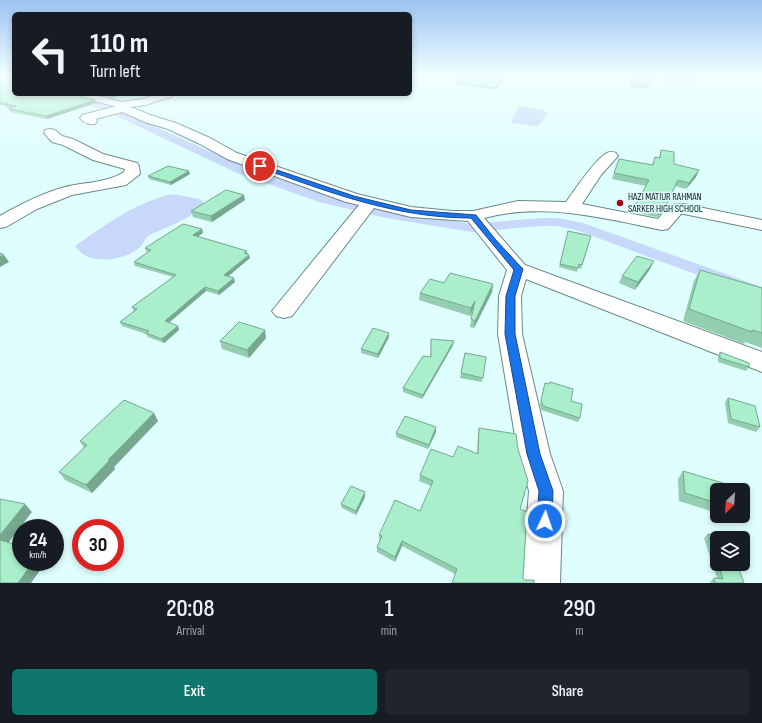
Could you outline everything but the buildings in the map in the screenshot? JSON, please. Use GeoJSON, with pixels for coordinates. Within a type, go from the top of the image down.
{"type":"FeatureCollection","features":[{"type":"Feature","properties":{"kind":"street"},"geometry":{"type":"LineString","coordinates":[[108,103],[172,126],[205,141],[232,156],[352,198],[365,208],[452,216],[482,226],[518,269],[762,362]]}},
{"type":"Feature","properties":{"kind":"street"},"geometry":{"type":"LineString","coordinates":[[91,121],[86,118],[121,107],[139,103]]}},
{"type":"Feature","properties":{"kind":"street"},"geometry":{"type":"LineString","coordinates":[[0,223],[31,205],[68,191],[120,182],[132,174],[132,166],[98,157],[68,142],[57,139],[50,133]]}},
{"type":"Feature","properties":{"kind":"street"},"geometry":{"type":"LineString","coordinates":[[571,207],[596,172],[611,156]]}},
{"type":"Feature","properties":{"kind":"street"},"geometry":{"type":"LineString","coordinates":[[482,226],[499,209],[518,206],[571,207],[658,225],[662,225],[676,209],[684,209],[762,225]]}},
{"type":"Feature","properties":{"kind":"street"},"geometry":{"type":"LineString","coordinates":[[284,311],[365,208]]}},
{"type":"Feature","properties":{"kind":"street"},"geometry":{"type":"LineString","coordinates":[[518,269],[510,296],[510,334],[534,454],[546,491],[541,583]]}},
{"type":"Feature","properties":{"kind":"water"},"geometry":{"type":"Polygon","coordinates":[[[523,106],[544,110],[547,113],[541,123],[537,126],[512,123],[518,107],[523,106]]]}},
{"type":"Feature","properties":{"kind":"water"},"geometry":{"type":"Polygon","coordinates":[[[173,194],[199,199],[203,201],[203,204],[192,214],[148,236],[141,246],[126,256],[107,260],[97,259],[88,257],[75,246],[134,208],[160,197],[173,194]]]}},
{"type":"Feature","properties":{"kind":"waterway"},"geometry":{"type":"LineString","coordinates":[[91,103],[107,108],[241,170],[324,199],[386,214],[472,228],[540,222],[558,222],[583,227],[762,293]]}},
{"type":"Feature","properties":{"kind":"place","name":"HAZI MATIUR RAHMAN SARKER HIGH SCHOOL"},"geometry":{"type":"Point","coordinates":[620,203]}},
{"type":"Feature","properties":{"kind":"route"},"geometry":{"type":"LineString","coordinates":[[260,166],[352,198],[411,212],[452,216],[473,216],[518,269],[510,296],[510,334],[534,454],[546,491],[545,521]]}}]}
